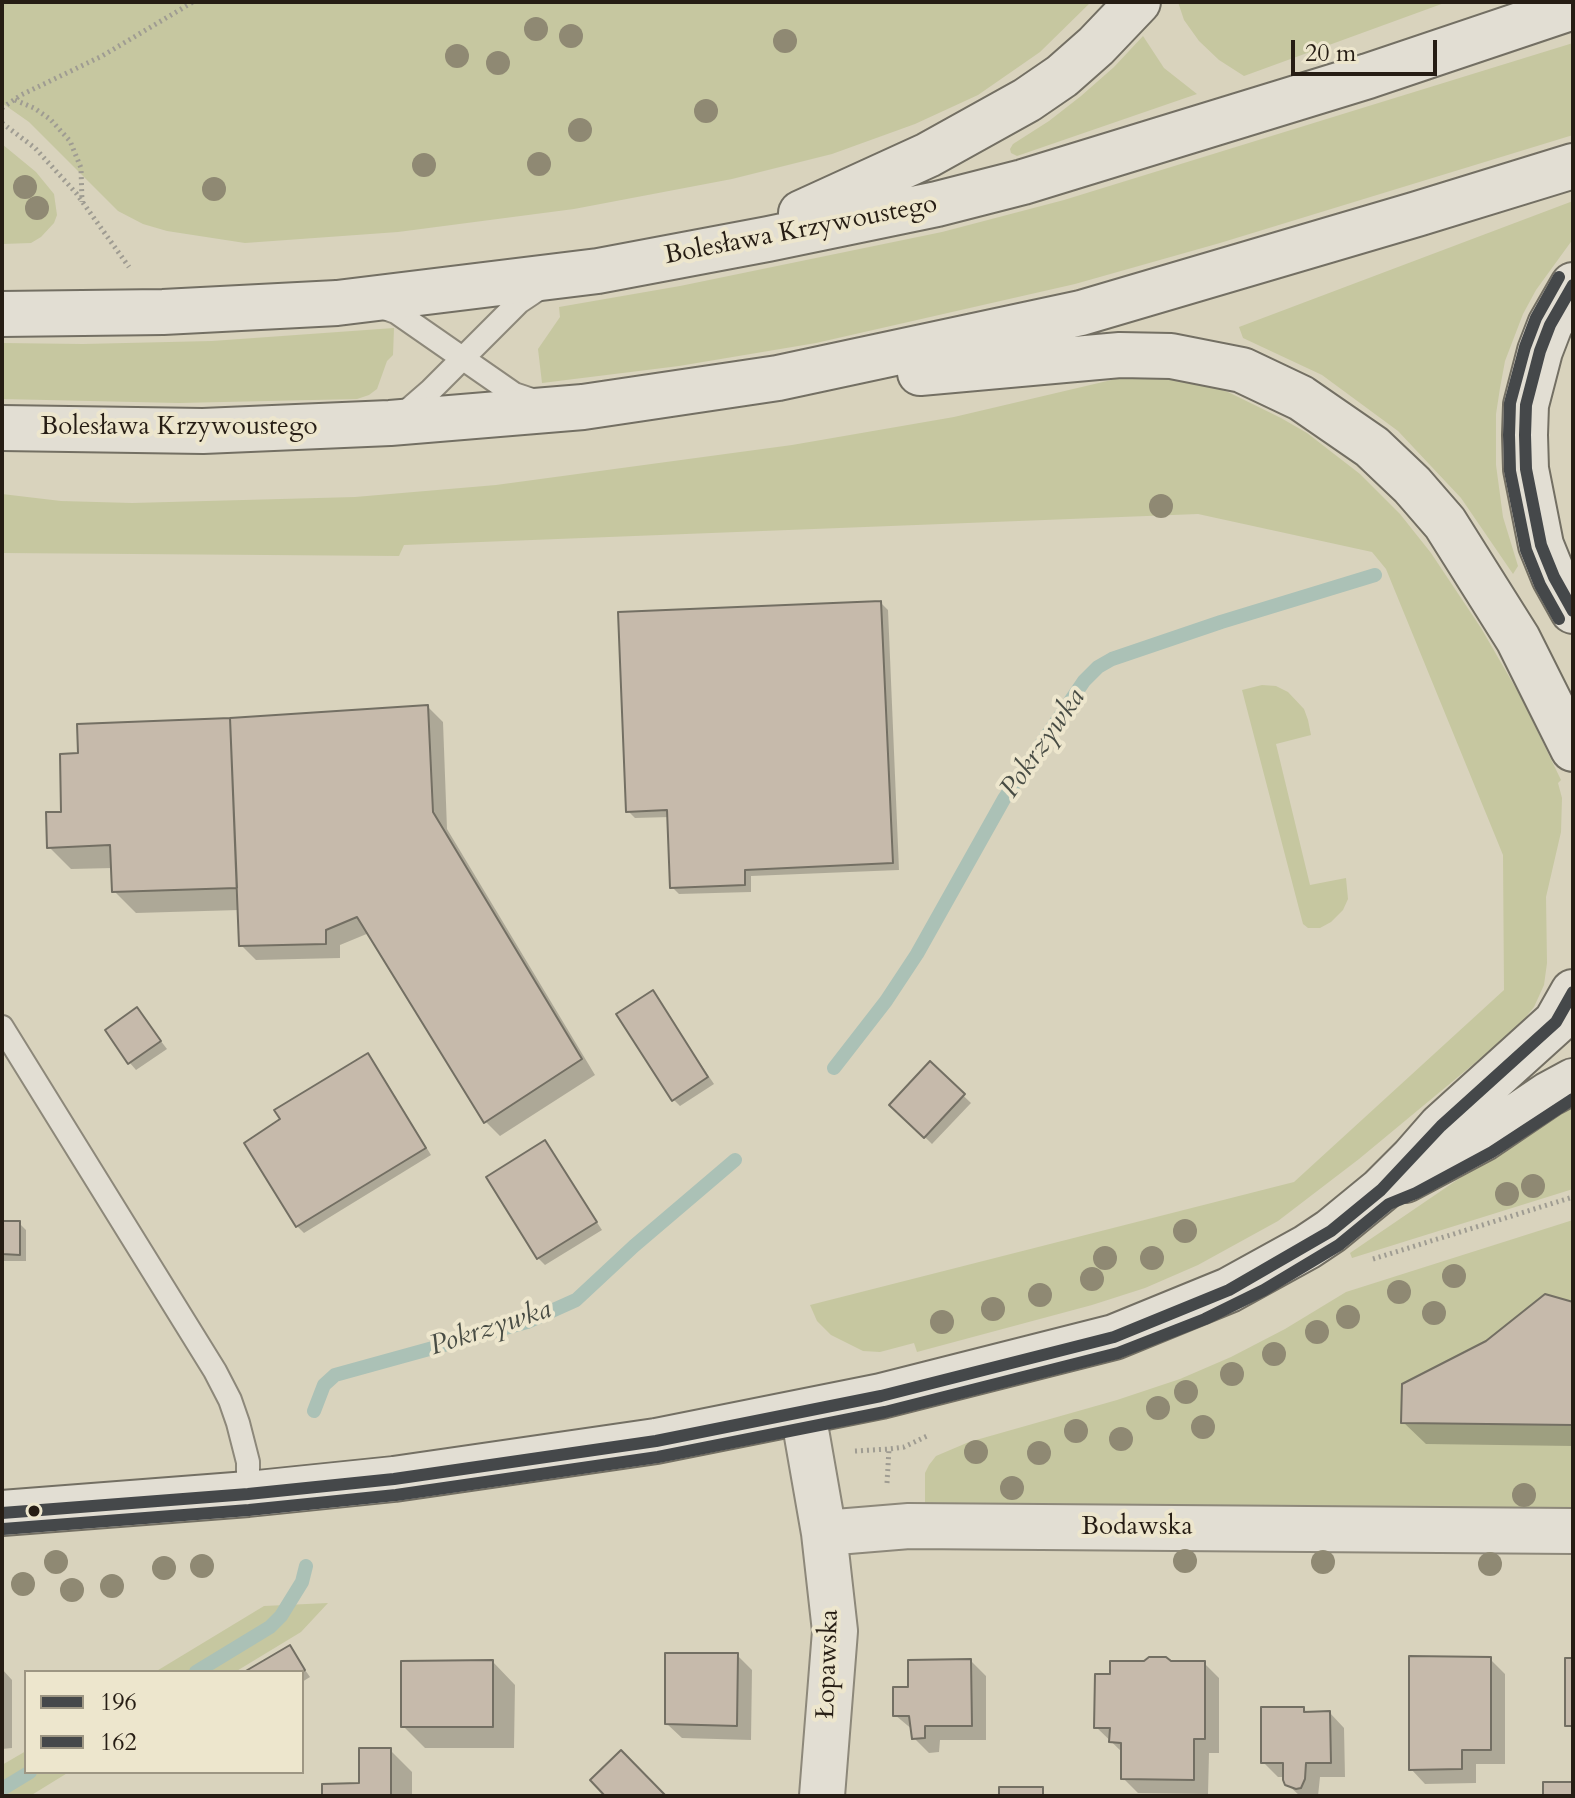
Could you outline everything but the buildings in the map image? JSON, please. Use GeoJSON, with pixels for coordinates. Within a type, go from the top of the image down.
{"type":"FeatureCollection","features":[{"type":"Feature","properties":{"kind":"main road"},"geometry":{"type":"LineString","coordinates":[[702,252],[814,208],[984,126],[1062,76],[1138,2]]}},
{"type":"Feature","properties":{"kind":"main road","name":"Bolesława Krzywoustego"},"geometry":{"type":"LineString","coordinates":[[2,314],[163,312],[337,303],[562,276],[702,252],[937,204],[1023,182],[1368,76],[1573,7]]}},
{"type":"Feature","properties":{"kind":"main road","name":"Bolesława Krzywoustego"},"geometry":{"type":"LineString","coordinates":[[2,428],[203,431],[390,423],[583,407],[778,378],[1081,313],[1573,166]]}},
{"type":"Feature","properties":{"kind":"main road"},"geometry":{"type":"LineString","coordinates":[[1573,285],[1550,325],[1532,377],[1526,405],[1525,458],[1532,511],[1541,545],[1573,611]]}},
{"type":"Feature","properties":{"kind":"main road"},"geometry":{"type":"LineString","coordinates":[[778,378],[888,376],[1143,354],[1223,365],[1283,388],[1372,447],[1412,485],[1445,523],[1485,582],[1518,639],[1573,749]]}},
{"type":"Feature","properties":{"kind":"main road"},"geometry":{"type":"LineString","coordinates":[[2,1513],[394,1479],[656,1441],[803,1413],[1114,1337],[1229,1290],[1307,1247],[1381,1190],[1449,1118],[1556,1022],[1573,992]]}},
{"type":"Feature","properties":{"kind":"main road"},"geometry":{"type":"LineString","coordinates":[[1381,1190],[1484,1138],[1573,1081]]}},
{"type":"Feature","properties":{"kind":"main road"},"geometry":{"type":"LineString","coordinates":[[803,1413],[824,1533]]}},
{"type":"Feature","properties":{"kind":"main road","name":"Bodawska"},"geometry":{"type":"LineString","coordinates":[[824,1533],[909,1526],[1573,1531]]}},
{"type":"Feature","properties":{"kind":"main road","name":"Łopawska"},"geometry":{"type":"LineString","coordinates":[[822,1796],[835,1631],[824,1533]]}},
{"type":"Feature","properties":{"kind":"lane"},"geometry":{"type":"LineString","coordinates":[[390,423],[416,403],[519,302],[562,276]]}},
{"type":"Feature","properties":{"kind":"lane"},"geometry":{"type":"LineString","coordinates":[[337,303],[371,304],[396,312],[522,397],[543,403],[583,407]]}},
{"type":"Feature","properties":{"kind":"lane"},"geometry":{"type":"LineString","coordinates":[[2,1027],[215,1371],[230,1400],[248,1462],[248,1494]]}},
{"type":"Feature","properties":{"kind":"path"},"geometry":{"type":"LineString","coordinates":[[2,108],[102,56],[193,2]]}},
{"type":"Feature","properties":{"kind":"path"},"geometry":{"type":"LineString","coordinates":[[14,100],[50,119],[70,141],[81,168],[82,202]]}},
{"type":"Feature","properties":{"kind":"path"},"geometry":{"type":"LineString","coordinates":[[2,123],[35,148],[82,202],[163,312]]}},
{"type":"Feature","properties":{"kind":"green space"},"geometry":{"type":"Polygon","coordinates":[[[2,2],[1091,2],[1040,52],[978,95],[915,124],[832,154],[732,179],[574,209],[398,232],[245,243],[167,231],[143,224],[118,211],[29,122],[2,103],[2,2]]]}},
{"type":"Feature","properties":{"kind":"green space"},"geometry":{"type":"Polygon","coordinates":[[[1178,2],[1447,2],[1244,76],[1219,60],[1199,41],[1184,20],[1178,2]]]}},
{"type":"Feature","properties":{"kind":"green space"},"geometry":{"type":"Polygon","coordinates":[[[1143,36],[1164,68],[1197,94],[1017,156],[1011,153],[1013,144],[1081,96],[1143,36]]]}},
{"type":"Feature","properties":{"kind":"green space"},"geometry":{"type":"Polygon","coordinates":[[[1573,43],[1573,135],[1075,284],[816,343],[679,366],[542,383],[538,349],[560,317],[559,307],[680,286],[942,232],[1064,200],[1573,43]]]}},
{"type":"Feature","properties":{"kind":"green space"},"geometry":{"type":"Polygon","coordinates":[[[2,144],[36,172],[54,194],[57,215],[54,223],[31,243],[2,244],[2,144]]]}},
{"type":"Feature","properties":{"kind":"green space"},"geometry":{"type":"Polygon","coordinates":[[[1573,201],[1573,239],[1536,290],[1523,314],[1505,361],[1500,388],[1496,414],[1496,465],[1503,517],[1518,566],[1513,574],[1461,498],[1398,431],[1322,375],[1243,338],[1239,327],[1573,201]]]}},
{"type":"Feature","properties":{"kind":"green space"},"geometry":{"type":"Polygon","coordinates":[[[394,328],[393,355],[387,361],[377,389],[357,399],[179,403],[2,399],[2,343],[212,341],[394,328]]]}},
{"type":"Feature","properties":{"kind":"green space"},"geometry":{"type":"Polygon","coordinates":[[[1120,378],[1176,379],[1202,384],[1228,392],[1281,418],[1307,433],[1360,474],[1400,514],[1431,553],[1481,628],[1522,699],[1561,780],[1558,783],[1562,798],[1561,832],[1546,897],[1547,963],[1544,985],[1534,1007],[1517,1028],[1359,1159],[1278,1221],[1198,1265],[1145,1288],[917,1352],[914,1343],[880,1352],[863,1351],[831,1335],[817,1321],[810,1305],[1294,1182],[1504,990],[1503,855],[1386,569],[1372,552],[1198,514],[404,545],[399,556],[2,553],[2,494],[61,501],[132,503],[355,497],[496,485],[792,445],[954,417],[1120,378]]]}},
{"type":"Feature","properties":{"kind":"green space"},"geometry":{"type":"Polygon","coordinates":[[[1262,685],[1276,686],[1288,692],[1304,709],[1308,720],[1311,735],[1276,744],[1310,885],[1346,878],[1348,899],[1343,910],[1320,928],[1308,928],[1303,924],[1242,690],[1262,685]]]}},
{"type":"Feature","properties":{"kind":"green space"},"geometry":{"type":"Polygon","coordinates":[[[1573,1106],[1573,1189],[1352,1258],[1350,1253],[1542,1122],[1573,1106]]]}},
{"type":"Feature","properties":{"kind":"green space"},"geometry":{"type":"Polygon","coordinates":[[[1573,1220],[1573,1513],[925,1506],[925,1473],[936,1456],[969,1442],[1180,1379],[1285,1329],[1346,1292],[1573,1220]]]}},
{"type":"Feature","properties":{"kind":"green space"},"geometry":{"type":"Polygon","coordinates":[[[328,1603],[301,1632],[238,1670],[158,1670],[264,1606],[328,1603]]]}},
{"type":"Feature","properties":{"kind":"green space"},"geometry":{"type":"Polygon","coordinates":[[[24,1752],[24,1774],[66,1774],[30,1796],[2,1796],[2,1765],[24,1752]]]}},
{"type":"Feature","properties":{"kind":"waterway","name":"Pokrzywka"},"geometry":{"type":"LineString","coordinates":[[834,1068],[886,1001],[917,954],[1004,799],[1084,681],[1098,667],[1112,659],[1221,622],[1375,575]]}},
{"type":"Feature","properties":{"kind":"waterway","name":"Pokrzywka"},"geometry":{"type":"LineString","coordinates":[[314,1411],[324,1385],[335,1375],[527,1322],[576,1300],[735,1160]]}},
{"type":"Feature","properties":{"kind":"waterway","name":"Pokrzywka"},"geometry":{"type":"LineString","coordinates":[[199,1670],[270,1627],[281,1616],[302,1582],[306,1566]]}},
{"type":"Feature","properties":{"kind":"waterway","name":"Pokrzywka"},"geometry":{"type":"LineString","coordinates":[[2,1789],[27,1774]]}},
{"type":"Feature","properties":{"kind":"transit line","name":"162"},"geometry":{"type":"LineString","coordinates":[[1559,277],[1536,318],[1525,347],[1510,403],[1509,435],[1510,471],[1526,550],[1540,585],[1559,619]]}},
{"type":"Feature","properties":{"kind":"transit line","name":"196"},"geometry":{"type":"LineString","coordinates":[[1573,285],[1550,325],[1540,351],[1526,405],[1525,435],[1526,469],[1541,545],[1573,611]]}},
{"type":"Feature","properties":{"kind":"transit line","name":"196"},"geometry":{"type":"LineString","coordinates":[[2,1513],[394,1479],[656,1441],[881,1396],[1114,1337],[1229,1290],[1331,1231],[1381,1190],[1441,1126],[1556,1022],[1573,992]]}},
{"type":"Feature","properties":{"kind":"transit line","name":"162"},"geometry":{"type":"LineString","coordinates":[[3,1529],[396,1495],[658,1457],[885,1412],[1118,1353],[1205,1319],[1264,1290],[1339,1245],[1389,1204],[1492,1152],[1573,1099]]}}]}
